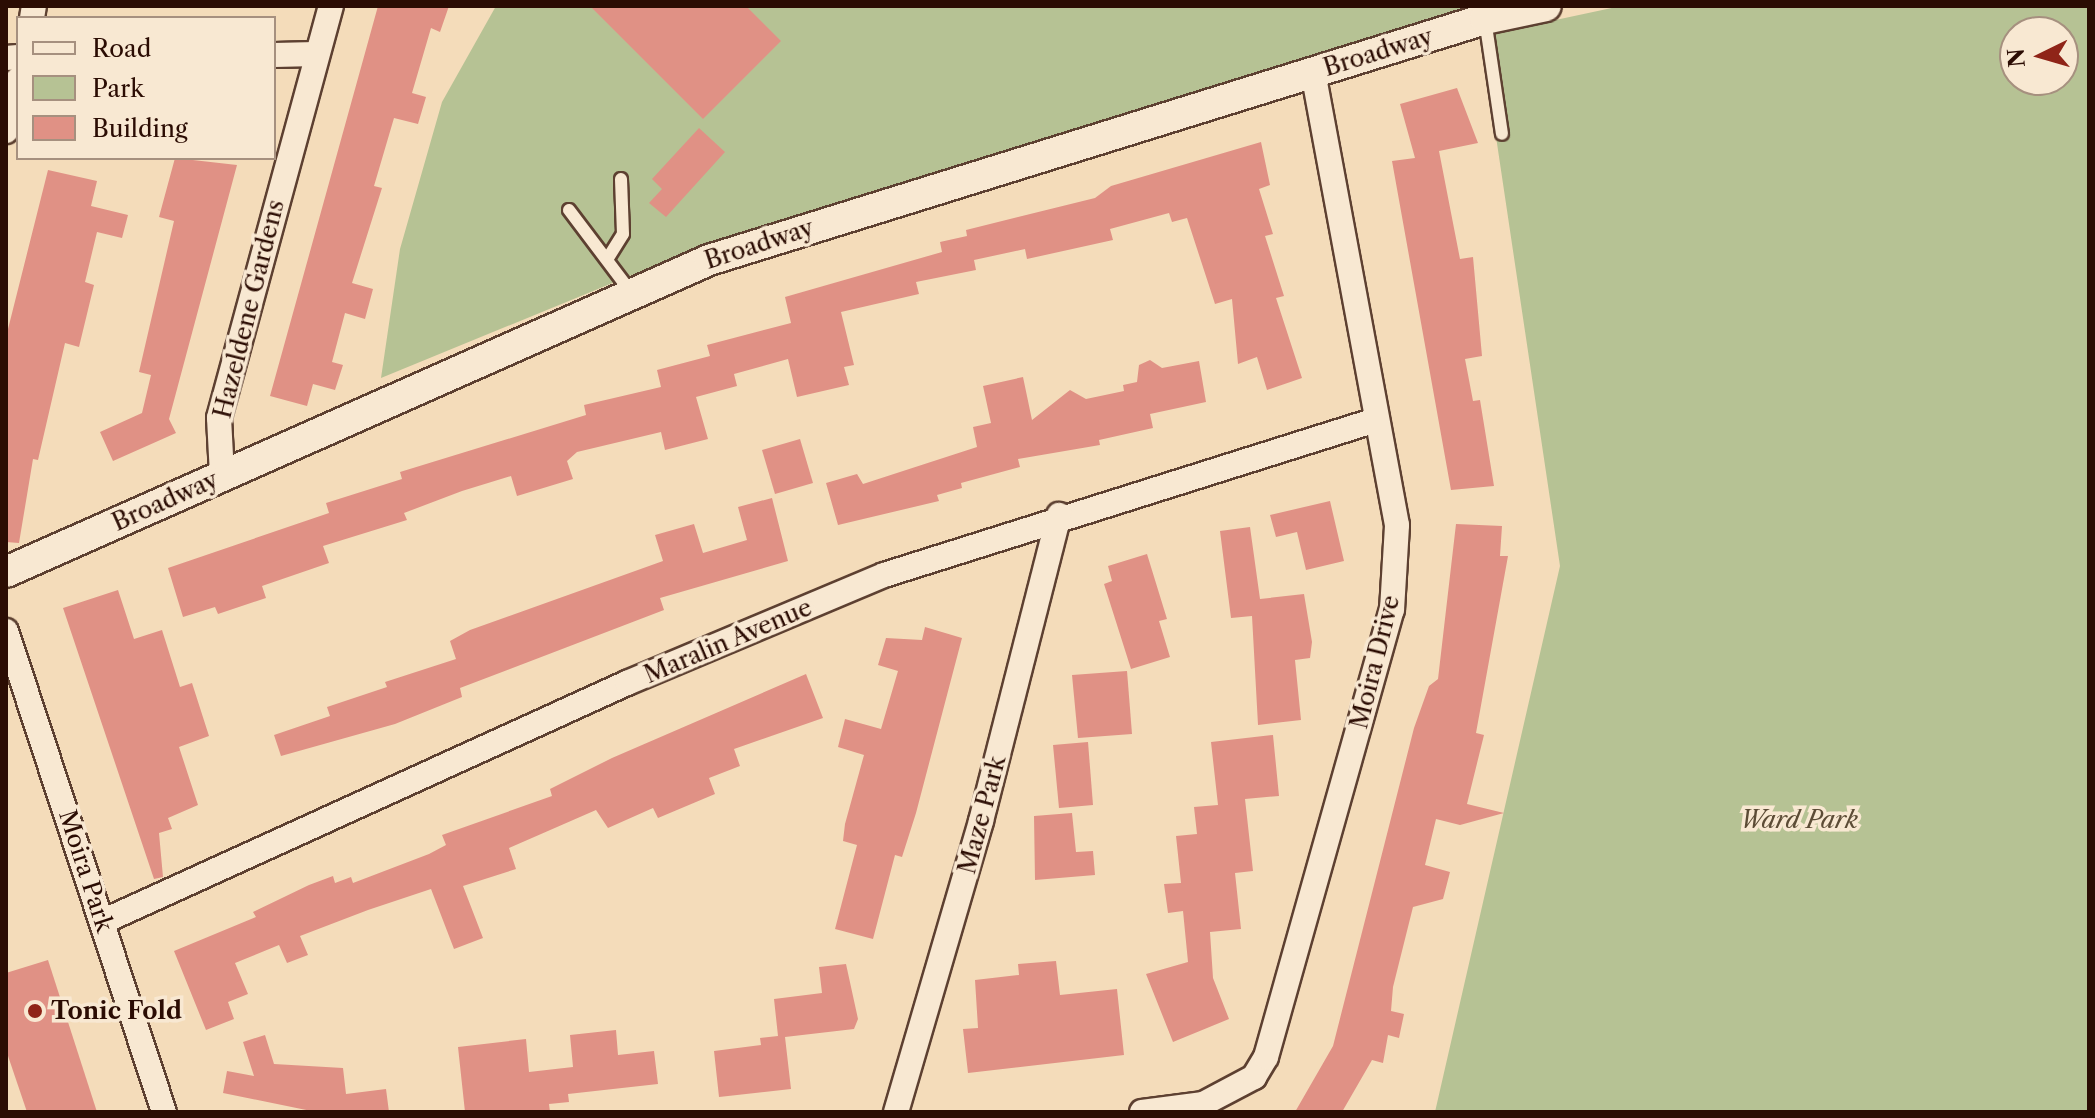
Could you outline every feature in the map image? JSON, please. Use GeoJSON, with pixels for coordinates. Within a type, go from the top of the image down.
{"type":"FeatureCollection","features":[{"type":"Feature","properties":{"kind":"street","name":"Hazeldene Gardens"},"geometry":{"type":"LineString","coordinates":[[222,475],[219,418],[331,6]]}},
{"type":"Feature","properties":{"kind":"street","name":"Broadway"},"geometry":{"type":"LineString","coordinates":[[6,572],[630,291],[833,220],[1485,19],[1546,6]]}},
{"type":"Feature","properties":{"kind":"street"},"geometry":{"type":"LineString","coordinates":[[276,55],[316,54]]}},
{"type":"Feature","properties":{"kind":"street","name":"Moira Drive"},"geometry":{"type":"LineString","coordinates":[[1142,1112],[1203,1104],[1254,1077],[1266,1057],[1392,610],[1397,525],[1313,72]]}},
{"type":"Feature","properties":{"kind":"street"},"geometry":{"type":"LineString","coordinates":[[6,131],[16,88]]}},
{"type":"Feature","properties":{"kind":"street","name":"Maralin Avenue"},"geometry":{"type":"LineString","coordinates":[[102,922],[627,683],[884,575],[1059,515],[1376,420]]}},
{"type":"Feature","properties":{"kind":"street","name":"Maze Park"},"geometry":{"type":"LineString","coordinates":[[896,1112],[981,821],[1059,515]]}},
{"type":"Feature","properties":{"kind":"street","name":"Moira Park"},"geometry":{"type":"LineString","coordinates":[[6,631],[164,1112]]}},
{"type":"Feature","properties":{"kind":"lane"},"geometry":{"type":"LineString","coordinates":[[1485,19],[1502,134]]}},
{"type":"Feature","properties":{"kind":"lane"},"geometry":{"type":"LineString","coordinates":[[608,258],[623,234],[621,179]]}},
{"type":"Feature","properties":{"kind":"lane"},"geometry":{"type":"LineString","coordinates":[[569,210],[630,291]]}},
{"type":"Feature","properties":{"kind":"green space"},"geometry":{"type":"Polygon","coordinates":[[[496,6],[1485,6],[632,275],[381,378],[400,249],[442,102],[496,6]]]}},
{"type":"Feature","properties":{"kind":"green space","name":"Ward Park"},"geometry":{"type":"Polygon","coordinates":[[[1621,6],[2089,6],[2089,1112],[1435,1112],[1560,566],[1481,36],[1621,6]]]}},
{"type":"Feature","properties":{"kind":"building"},"geometry":{"type":"Polygon","coordinates":[[[378,6],[449,6],[440,32],[431,28],[412,93],[426,97],[418,124],[394,118],[374,186],[382,188],[352,283],[373,289],[365,319],[345,313],[332,362],[343,365],[335,390],[313,384],[307,406],[270,396],[378,6]]]}},
{"type":"Feature","properties":{"kind":"building"},"geometry":{"type":"Polygon","coordinates":[[[590,6],[746,6],[781,41],[703,119],[590,6]]]}},
{"type":"Feature","properties":{"kind":"building"},"geometry":{"type":"Polygon","coordinates":[[[1457,88],[1478,143],[1439,151],[1460,259],[1473,257],[1482,356],[1465,359],[1473,401],[1480,400],[1494,486],[1451,490],[1392,161],[1415,158],[1400,104],[1457,88]]]}},
{"type":"Feature","properties":{"kind":"building"},"geometry":{"type":"Polygon","coordinates":[[[699,128],[725,152],[666,217],[649,203],[662,189],[652,179],[699,128]]]}},
{"type":"Feature","properties":{"kind":"building"},"geometry":{"type":"Polygon","coordinates":[[[1261,142],[1270,185],[1259,189],[1273,234],[1265,236],[1284,296],[1276,298],[1302,378],[1267,390],[1257,357],[1238,364],[1232,299],[1215,304],[1187,218],[1172,222],[1169,213],[1110,229],[1113,240],[1027,259],[1025,249],[974,260],[976,270],[916,282],[919,294],[841,312],[854,365],[844,367],[849,385],[797,397],[788,359],[734,374],[737,386],[696,397],[708,439],[665,450],[661,432],[577,452],[567,461],[573,479],[517,496],[511,476],[462,491],[404,513],[407,520],[323,546],[329,563],[262,586],[266,598],[218,614],[215,607],[183,617],[168,568],[329,513],[326,503],[402,479],[400,472],[586,415],[584,405],[661,387],[657,370],[710,356],[707,345],[791,323],[785,297],[942,252],[940,242],[967,236],[966,230],[1095,198],[1111,186],[1261,142]]]}},
{"type":"Feature","properties":{"kind":"building"},"geometry":{"type":"Polygon","coordinates":[[[174,160],[237,165],[169,419],[176,433],[113,461],[100,432],[142,413],[151,375],[139,372],[174,221],[159,217],[174,160]]]}},
{"type":"Feature","properties":{"kind":"building"},"geometry":{"type":"Polygon","coordinates":[[[48,170],[97,181],[91,206],[128,215],[122,238],[97,232],[85,282],[94,285],[79,347],[65,343],[38,460],[33,459],[19,543],[6,542],[6,337],[48,170]]]}},
{"type":"Feature","properties":{"kind":"building"},"geometry":{"type":"Polygon","coordinates":[[[1150,360],[1162,368],[1199,361],[1206,402],[1150,414],[1153,428],[1099,440],[1100,445],[1018,459],[1020,467],[961,483],[962,488],[937,495],[939,501],[838,525],[826,483],[857,474],[863,484],[977,447],[973,427],[991,423],[983,386],[1023,377],[1032,420],[1070,390],[1086,399],[1124,391],[1123,385],[1137,382],[1139,365],[1150,360]]]}},
{"type":"Feature","properties":{"kind":"building"},"geometry":{"type":"Polygon","coordinates":[[[800,439],[813,483],[775,494],[762,450],[800,439]]]}},
{"type":"Feature","properties":{"kind":"building"},"geometry":{"type":"Polygon","coordinates":[[[772,498],[788,561],[660,598],[664,610],[460,688],[462,697],[395,724],[281,756],[274,735],[330,716],[327,707],[387,687],[385,682],[456,659],[450,641],[470,630],[663,561],[655,535],[694,524],[703,553],[747,540],[738,507],[772,498]]]}},
{"type":"Feature","properties":{"kind":"building"},"geometry":{"type":"Polygon","coordinates":[[[1330,501],[1344,561],[1306,570],[1297,532],[1276,537],[1270,515],[1330,501]]]}},
{"type":"Feature","properties":{"kind":"building"},"geometry":{"type":"Polygon","coordinates":[[[1456,524],[1502,526],[1500,556],[1508,556],[1476,733],[1484,735],[1467,804],[1504,813],[1460,825],[1436,819],[1425,865],[1450,872],[1443,899],[1413,907],[1393,987],[1391,1011],[1404,1014],[1399,1038],[1388,1035],[1383,1063],[1372,1060],[1342,1112],[1295,1112],[1333,1046],[1414,728],[1429,686],[1438,679],[1456,524]]]}},
{"type":"Feature","properties":{"kind":"building"},"geometry":{"type":"Polygon","coordinates":[[[1250,527],[1260,599],[1304,594],[1312,642],[1310,658],[1295,660],[1301,720],[1258,725],[1252,616],[1231,618],[1220,531],[1250,527]]]}},
{"type":"Feature","properties":{"kind":"building"},"geometry":{"type":"Polygon","coordinates":[[[1147,554],[1167,619],[1159,621],[1170,657],[1131,669],[1104,584],[1112,581],[1108,566],[1147,554]]]}},
{"type":"Feature","properties":{"kind":"building"},"geometry":{"type":"Polygon","coordinates":[[[118,590],[134,639],[162,630],[180,687],[192,683],[209,736],[179,747],[198,805],[168,818],[172,829],[159,833],[163,877],[154,879],[63,608],[118,590]]]}},
{"type":"Feature","properties":{"kind":"building"},"geometry":{"type":"Polygon","coordinates":[[[925,627],[962,638],[916,813],[902,857],[895,855],[873,939],[835,929],[857,845],[843,841],[864,755],[838,747],[845,719],[881,729],[898,671],[878,665],[886,638],[922,640],[925,627]]]}},
{"type":"Feature","properties":{"kind":"building"},"geometry":{"type":"Polygon","coordinates":[[[1127,671],[1132,734],[1078,738],[1072,675],[1127,671]]]}},
{"type":"Feature","properties":{"kind":"building"},"geometry":{"type":"Polygon","coordinates":[[[806,674],[823,718],[734,749],[740,766],[709,778],[715,794],[658,818],[653,808],[608,828],[596,810],[509,848],[516,869],[463,886],[483,938],[454,949],[431,889],[300,936],[308,955],[287,963],[279,945],[235,963],[248,994],[228,1002],[234,1019],[206,1030],[174,951],[256,917],[253,912],[309,885],[333,876],[335,883],[351,877],[353,883],[429,854],[446,845],[442,835],[552,796],[550,789],[612,758],[806,674]]]}},
{"type":"Feature","properties":{"kind":"building"},"geometry":{"type":"Polygon","coordinates":[[[1273,735],[1279,796],[1245,799],[1253,871],[1235,873],[1241,929],[1210,932],[1213,978],[1229,1019],[1173,1042],[1146,974],[1188,962],[1183,911],[1168,913],[1164,884],[1181,883],[1176,836],[1197,834],[1194,807],[1218,805],[1211,742],[1273,735]]]}},
{"type":"Feature","properties":{"kind":"building"},"geometry":{"type":"Polygon","coordinates":[[[1088,742],[1093,805],[1059,808],[1053,745],[1088,742]]]}},
{"type":"Feature","properties":{"kind":"building"},"geometry":{"type":"Polygon","coordinates":[[[1072,813],[1076,852],[1093,851],[1095,875],[1035,880],[1034,816],[1072,813]]]}},
{"type":"Feature","properties":{"kind":"building","name":"Tonic Fold"},"geometry":{"type":"Polygon","coordinates":[[[48,960],[97,1112],[27,1112],[6,1050],[6,973],[48,960]]]}},
{"type":"Feature","properties":{"kind":"building"},"geometry":{"type":"Polygon","coordinates":[[[1056,961],[1060,995],[1117,989],[1124,1055],[968,1073],[963,1029],[978,1028],[975,980],[1019,975],[1018,964],[1056,961]]]}},
{"type":"Feature","properties":{"kind":"building"},"geometry":{"type":"Polygon","coordinates":[[[846,964],[858,1019],[854,1029],[785,1037],[791,1089],[719,1097],[714,1051],[761,1045],[760,1038],[778,1036],[774,999],[822,993],[819,967],[846,964]]]}},
{"type":"Feature","properties":{"kind":"building"},"geometry":{"type":"Polygon","coordinates":[[[616,1030],[618,1055],[654,1051],[658,1084],[568,1094],[569,1102],[549,1104],[550,1112],[465,1112],[458,1047],[526,1039],[529,1072],[573,1067],[570,1035],[616,1030]]]}},
{"type":"Feature","properties":{"kind":"building"},"geometry":{"type":"Polygon","coordinates":[[[265,1035],[274,1064],[343,1068],[346,1094],[386,1089],[389,1112],[316,1112],[223,1093],[227,1071],[254,1076],[243,1042],[265,1035]]]}},
{"type":"Feature","properties":{"kind":"place","name":"Tonic Fold"},"geometry":{"type":"Point","coordinates":[35,1011]}}]}
